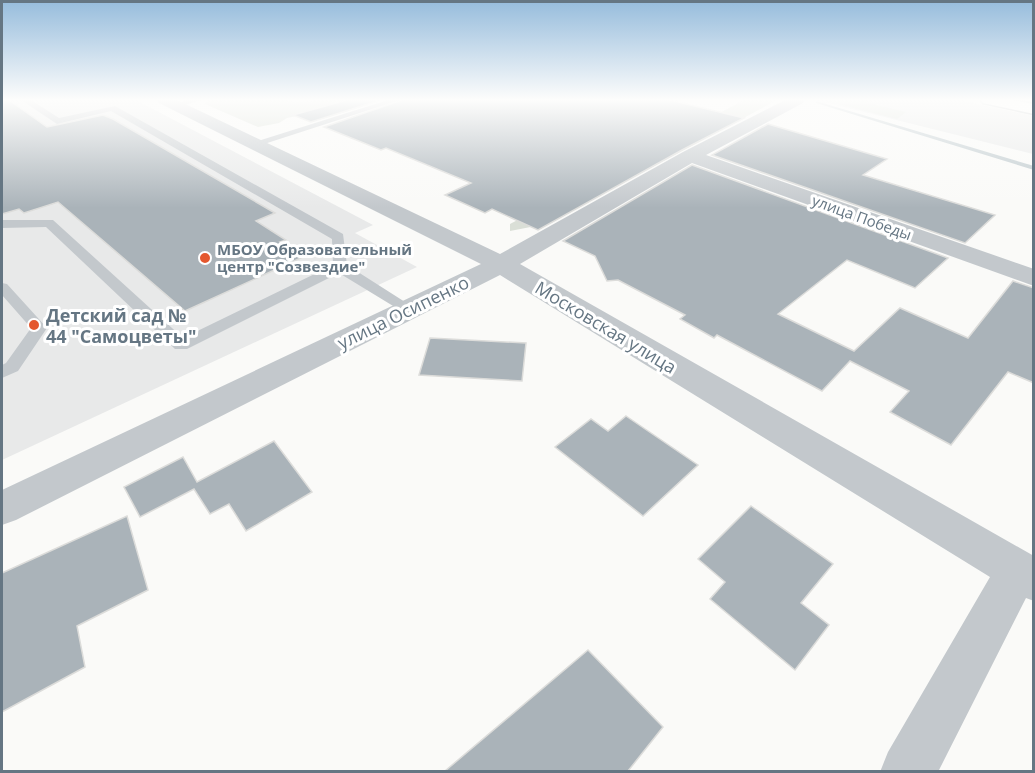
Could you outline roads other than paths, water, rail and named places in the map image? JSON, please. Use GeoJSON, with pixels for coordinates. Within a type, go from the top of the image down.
{"type":"FeatureCollection","features":[{"type":"Feature","properties":{"kind":"street","name":"Московская улица"},"geometry":{"type":"LineString","coordinates":[[242,136],[501,264],[1025,575]]}},
{"type":"Feature","properties":{"kind":"street","name":"улица Осипенко"},"geometry":{"type":"LineString","coordinates":[[2,508],[501,264],[728,136]]}},
{"type":"Feature","properties":{"kind":"street","name":"улица Победы"},"geometry":{"type":"LineString","coordinates":[[690,156],[1034,278]]}},
{"type":"Feature","properties":{"kind":"street"},"geometry":{"type":"LineString","coordinates":[[908,771],[1025,575]]}},
{"type":"Feature","properties":{"kind":"lane"},"geometry":{"type":"LineString","coordinates":[[161,136],[338,237],[340,267]]}},
{"type":"Feature","properties":{"kind":"lane"},"geometry":{"type":"LineString","coordinates":[[257,143],[279,136]]}},
{"type":"Feature","properties":{"kind":"lane"},"geometry":{"type":"LineString","coordinates":[[2,224],[49,223],[181,345],[340,267]]}},
{"type":"Feature","properties":{"kind":"lane"},"geometry":{"type":"LineString","coordinates":[[340,267],[408,309]]}},
{"type":"Feature","properties":{"kind":"lane"},"geometry":{"type":"LineString","coordinates":[[2,287],[39,328],[12,367],[2,372]]}},
{"type":"Feature","properties":{"kind":"waterway"},"geometry":{"type":"LineString","coordinates":[[930,136],[1034,168]]}},
{"type":"Feature","properties":{"kind":"place","name":"МБОУ Образовательный центр \"Созвездие\""},"geometry":{"type":"Point","coordinates":[205,258]}},
{"type":"Feature","properties":{"kind":"place","name":"Детский сад № 44 \"Самоцветы\""},"geometry":{"type":"Point","coordinates":[34,325]}}]}
